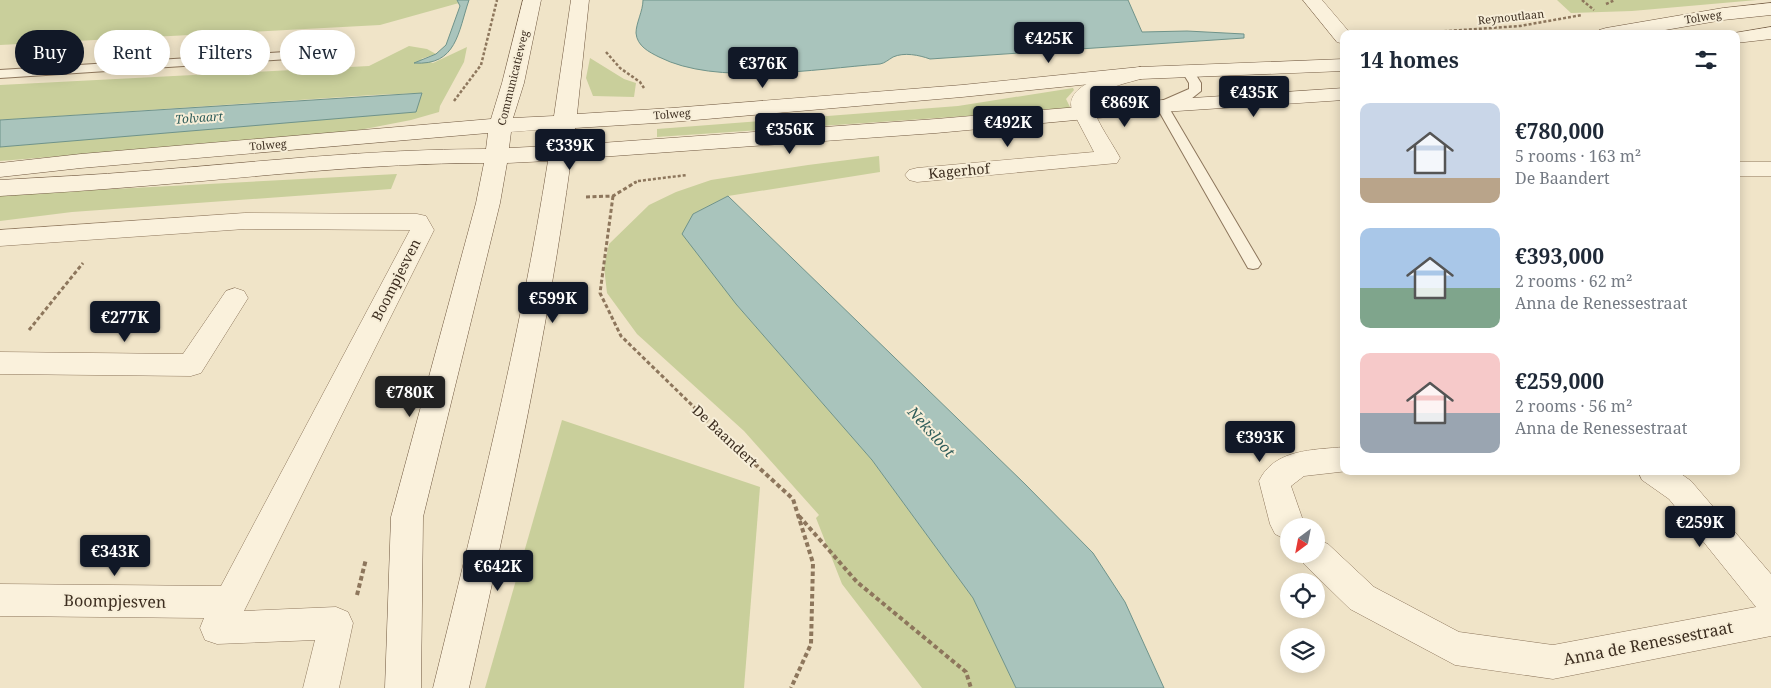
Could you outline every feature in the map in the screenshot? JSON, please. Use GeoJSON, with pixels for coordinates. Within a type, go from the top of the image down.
{"type":"FeatureCollection","features":[{"type":"Feature","properties":{"kind":"main road","name":"Communicatieweg"},"geometry":{"type":"LineString","coordinates":[[497,156],[500,126],[513,83],[532,0]]}},
{"type":"Feature","properties":{"kind":"main road"},"geometry":{"type":"LineString","coordinates":[[450,688],[509,441],[537,297],[566,121],[580,0]]}},
{"type":"Feature","properties":{"kind":"main road"},"geometry":{"type":"LineString","coordinates":[[1312,0],[1340,33]]}},
{"type":"Feature","properties":{"kind":"main road","name":"Tolweg"},"geometry":{"type":"LineString","coordinates":[[1629,30],[1723,14],[1771,10]]}},
{"type":"Feature","properties":{"kind":"main road"},"geometry":{"type":"LineString","coordinates":[[1740,37],[1771,34]]}},
{"type":"Feature","properties":{"kind":"main road","name":"Tolweg"},"geometry":{"type":"LineString","coordinates":[[0,170],[101,159],[500,126],[962,91],[1140,73],[1340,65]]}},
{"type":"Feature","properties":{"kind":"main road"},"geometry":{"type":"LineString","coordinates":[[1085,113],[1081,104],[1086,92],[1140,73]]}},
{"type":"Feature","properties":{"kind":"main road","name":"Tolweg"},"geometry":{"type":"LineString","coordinates":[[0,188],[143,179],[301,164],[436,156],[561,153],[1162,106],[1340,94]]}},
{"type":"Feature","properties":{"kind":"main road","name":"Kagerhof"},"geometry":{"type":"LineString","coordinates":[[918,175],[1109,158],[1085,113]]}},
{"type":"Feature","properties":{"kind":"main road"},"geometry":{"type":"LineString","coordinates":[[403,688],[407,517],[488,203],[497,156]]}},
{"type":"Feature","properties":{"kind":"main road"},"geometry":{"type":"LineString","coordinates":[[1740,169],[1771,169]]}},
{"type":"Feature","properties":{"kind":"main road","name":"Boompjesven"},"geometry":{"type":"LineString","coordinates":[[0,238],[246,221],[417,222],[422,230],[217,628],[336,623],[321,688]]}},
{"type":"Feature","properties":{"kind":"main road"},"geometry":{"type":"LineString","coordinates":[[1,364],[191,365],[235,298]]}},
{"type":"Feature","properties":{"kind":"main road"},"geometry":{"type":"LineString","coordinates":[[1284,518],[1274,481],[1298,464],[1340,460]]}},
{"type":"Feature","properties":{"kind":"main road"},"geometry":{"type":"LineString","coordinates":[[1659,475],[1680,490],[1771,600]]}},
{"type":"Feature","properties":{"kind":"main road","name":"Anna de Renessestraat"},"geometry":{"type":"LineString","coordinates":[[1325,563],[1362,598],[1455,648],[1553,662],[1771,620]]}},
{"type":"Feature","properties":{"kind":"main road","name":"Boompjesven"},"geometry":{"type":"LineString","coordinates":[[0,600],[230,602]]}},
{"type":"Feature","properties":{"kind":"lane"},"geometry":{"type":"LineString","coordinates":[[0,74],[280,56]]}},
{"type":"Feature","properties":{"kind":"lane"},"geometry":{"type":"LineString","coordinates":[[1187,70],[1195,83],[1194,91],[1187,96],[1162,106],[1254,264]]}},
{"type":"Feature","properties":{"kind":"path"},"geometry":{"type":"LineString","coordinates":[[1582,0],[1594,11],[1615,0]]}},
{"type":"Feature","properties":{"kind":"path","name":"Reynoutlaan"},"geometry":{"type":"LineString","coordinates":[[1476,30],[1520,26],[1585,14]]}},
{"type":"Feature","properties":{"kind":"path","name":"De Baandert"},"geometry":{"type":"LineString","coordinates":[[613,196],[600,293],[621,336],[674,389],[793,499],[813,563],[811,644],[791,688]]}},
{"type":"Feature","properties":{"kind":"path"},"geometry":{"type":"LineString","coordinates":[[1,364],[110,231]]}},
{"type":"Feature","properties":{"kind":"path"},"geometry":{"type":"LineString","coordinates":[[797,513],[857,582],[966,672],[971,688]]}},
{"type":"Feature","properties":{"kind":"green space"},"geometry":{"type":"Polygon","coordinates":[[[0,0],[457,0],[459,3],[380,25],[270,31],[180,30],[180,36],[170,36],[170,30],[94,30],[94,40],[84,41],[84,30],[15,30],[15,44],[0,45],[0,0]]]}},
{"type":"Feature","properties":{"kind":"green space"},"geometry":{"type":"Polygon","coordinates":[[[1557,0],[1757,0],[1632,11],[1571,13],[1557,0]]]}},
{"type":"Feature","properties":{"kind":"green space"},"geometry":{"type":"Polygon","coordinates":[[[409,46],[427,49],[436,54],[421,59],[433,63],[467,47],[464,62],[440,106],[439,112],[411,120],[339,134],[0,161],[0,147],[422,93],[0,120],[0,85],[194,75],[270,75],[270,71],[280,71],[280,75],[355,75],[355,67],[369,66],[409,46]]]}},
{"type":"Feature","properties":{"kind":"green space"},"geometry":{"type":"Polygon","coordinates":[[[590,58],[624,79],[636,83],[634,97],[593,96],[586,78],[590,58]]]}},
{"type":"Feature","properties":{"kind":"green space"},"geometry":{"type":"Polygon","coordinates":[[[1073,88],[1074,90],[1066,99],[1071,109],[657,137],[657,129],[958,106],[1073,88]]]}},
{"type":"Feature","properties":{"kind":"green space"},"geometry":{"type":"Polygon","coordinates":[[[879,156],[880,172],[728,196],[693,214],[736,304],[872,460],[973,598],[1016,688],[922,688],[842,584],[816,518],[819,515],[744,431],[637,334],[607,293],[604,267],[609,244],[649,205],[676,192],[711,180],[879,156]]]}},
{"type":"Feature","properties":{"kind":"green space"},"geometry":{"type":"Polygon","coordinates":[[[397,174],[391,189],[72,212],[0,221],[0,195],[397,174]]]}},
{"type":"Feature","properties":{"kind":"green space"},"geometry":{"type":"Polygon","coordinates":[[[562,420],[760,487],[744,688],[485,688],[562,420]]]}},
{"type":"Feature","properties":{"kind":"water"},"geometry":{"type":"Polygon","coordinates":[[[457,0],[469,0],[453,45],[439,59],[414,63],[436,54],[446,45],[460,6],[457,0]]]}},
{"type":"Feature","properties":{"kind":"water"},"geometry":{"type":"Polygon","coordinates":[[[643,0],[1128,0],[1142,32],[1187,31],[1244,34],[1244,38],[930,59],[907,54],[893,57],[880,64],[797,72],[737,73],[708,71],[682,66],[659,57],[644,48],[639,42],[636,33],[643,0]]]}},
{"type":"Feature","properties":{"kind":"water","name":"Tolvaart"},"geometry":{"type":"Polygon","coordinates":[[[422,93],[416,112],[0,147],[0,120],[422,93]]]}},
{"type":"Feature","properties":{"kind":"water","name":"Neksloot"},"geometry":{"type":"Polygon","coordinates":[[[728,196],[1025,484],[1093,553],[1125,602],[1164,688],[1016,688],[973,598],[872,460],[736,304],[682,234],[693,214],[728,196]]]}}]}
